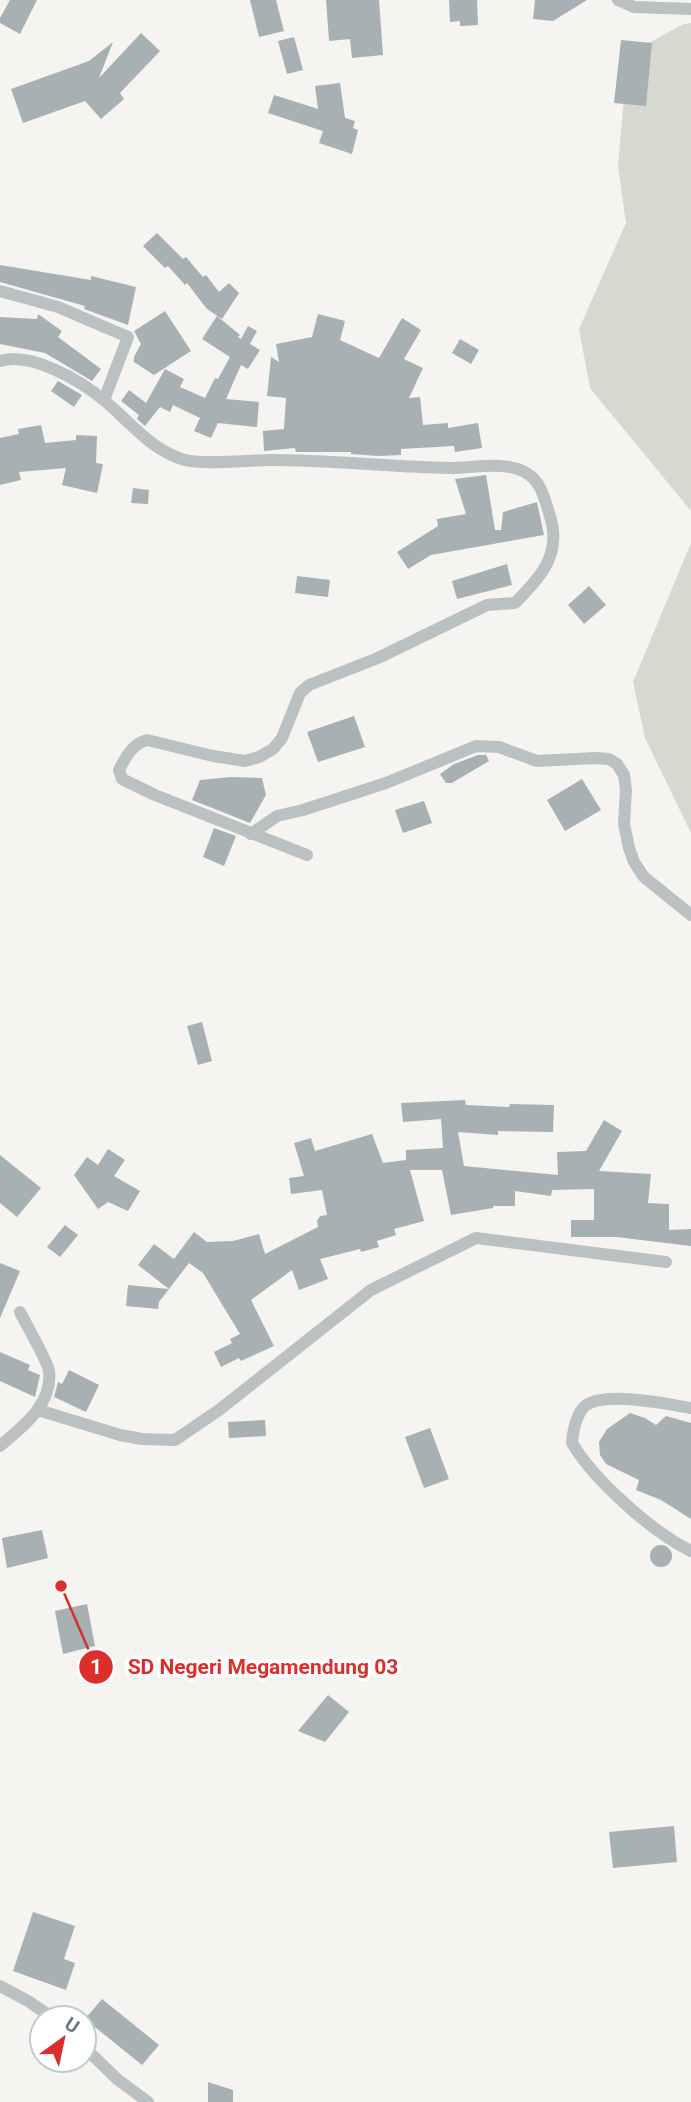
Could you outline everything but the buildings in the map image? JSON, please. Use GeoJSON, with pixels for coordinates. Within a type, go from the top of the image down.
{"type":"FeatureCollection","features":[{"type":"Feature","properties":{"kind":"street"},"geometry":{"type":"LineString","coordinates":[[618,0],[645,8],[691,9]]}},
{"type":"Feature","properties":{"kind":"street"},"geometry":{"type":"LineString","coordinates":[[0,291],[58,307],[128,337],[104,400]]}},
{"type":"Feature","properties":{"kind":"street"},"geometry":{"type":"LineString","coordinates":[[0,361],[12,357],[47,367],[66,376],[104,400],[143,438],[187,461],[343,461],[424,467],[508,467],[528,473],[542,490],[554,530],[551,557],[541,576],[515,603],[487,605],[377,658],[309,685],[300,693],[282,738],[273,749],[259,757],[245,761],[147,740],[135,746],[119,770],[122,779],[155,795],[307,855]]}},
{"type":"Feature","properties":{"kind":"street"},"geometry":{"type":"LineString","coordinates":[[251,834],[277,816],[386,783],[476,746],[499,747],[537,761],[609,759],[617,764],[624,775],[624,824],[634,862],[644,877],[691,915]]}},
{"type":"Feature","properties":{"kind":"street"},"geometry":{"type":"LineString","coordinates":[[38,1410],[120,1435],[175,1440],[219,1410],[371,1290],[477,1238],[666,1262]]}},
{"type":"Feature","properties":{"kind":"street"},"geometry":{"type":"LineString","coordinates":[[0,1446],[38,1410],[48,1392],[49,1370],[20,1312]]}},
{"type":"Feature","properties":{"kind":"street"},"geometry":{"type":"LineString","coordinates":[[691,1408],[645,1401],[604,1399],[586,1405],[578,1418],[572,1443],[583,1461],[626,1503],[670,1541],[691,1551]]}},
{"type":"Feature","properties":{"kind":"street"},"geometry":{"type":"LineString","coordinates":[[0,1986],[32,2004]]}},
{"type":"Feature","properties":{"kind":"street"},"geometry":{"type":"LineString","coordinates":[[98,2061],[148,2102]]}},
{"type":"Feature","properties":{"kind":"shaded area"},"geometry":{"type":"Polygon","coordinates":[[[691,23],[691,511],[590,388],[579,329],[626,223],[618,166],[628,54],[684,24],[691,23]]]}},
{"type":"Feature","properties":{"kind":"shaded area"},"geometry":{"type":"Polygon","coordinates":[[[691,543],[691,833],[645,738],[633,682],[691,543]]]}},
{"type":"Feature","properties":{"kind":"place","name":"SD Negeri Megamendung 03"},"geometry":{"type":"Point","coordinates":[61,1586]}}]}
